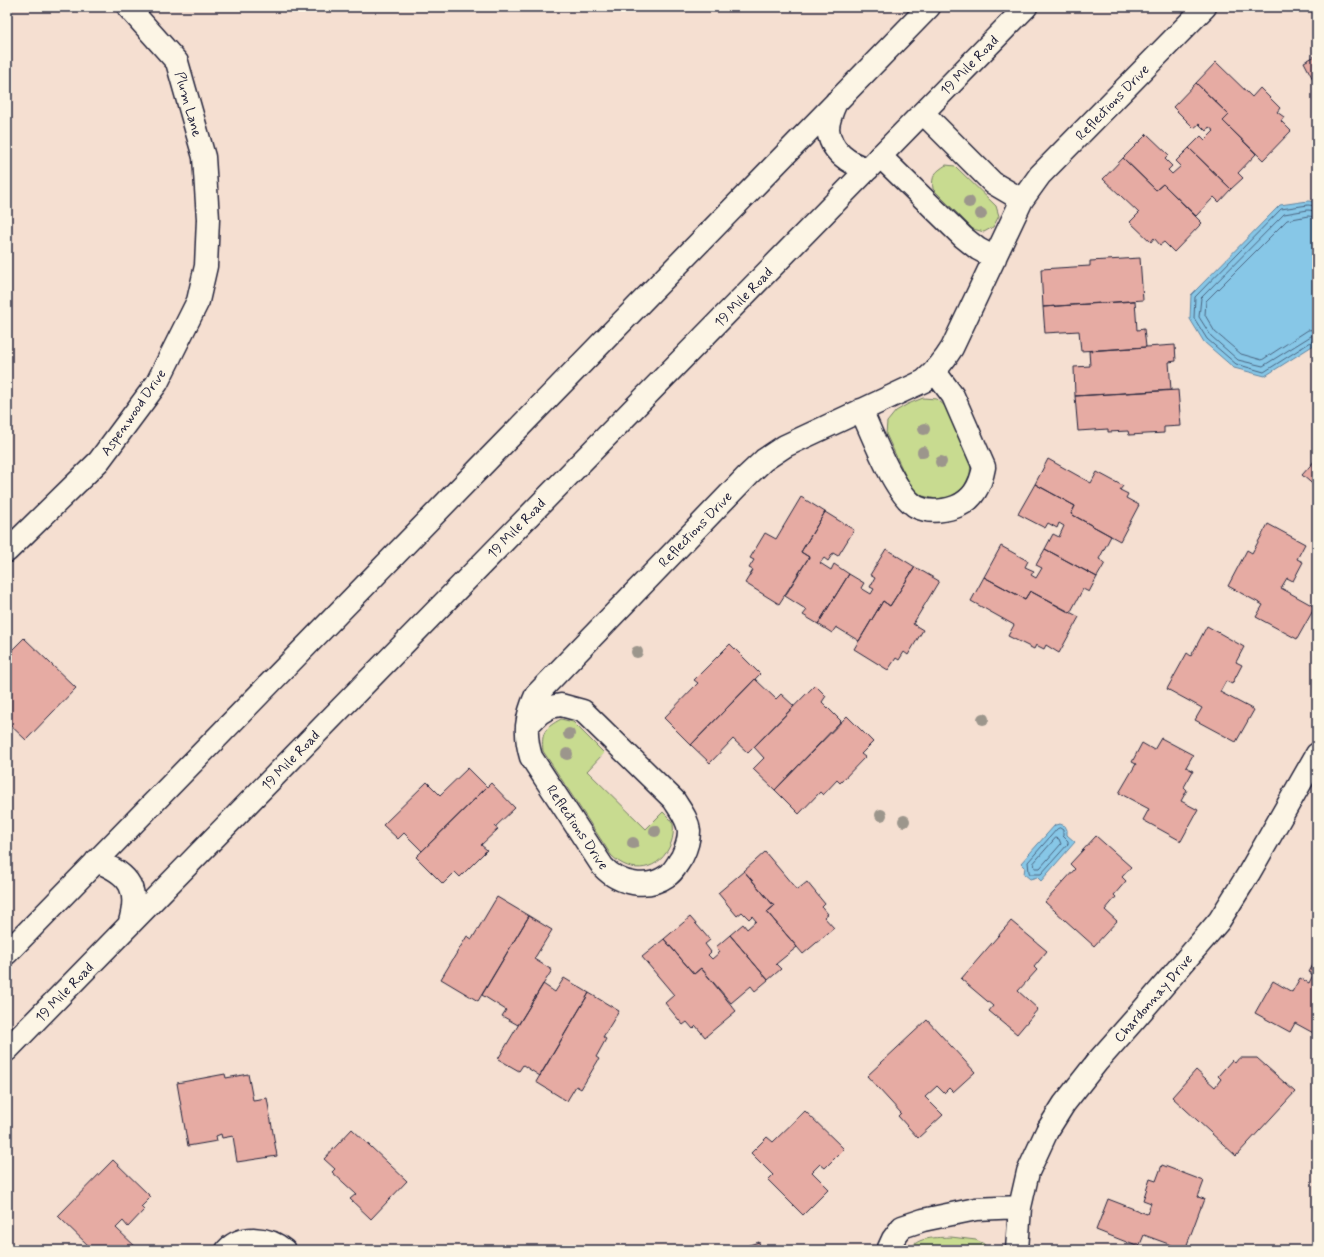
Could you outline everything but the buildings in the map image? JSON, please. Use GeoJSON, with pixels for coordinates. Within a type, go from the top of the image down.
{"type":"FeatureCollection","features":[{"type":"Feature","properties":{"kind":"street","name":"Plum Lane"},"geometry":{"type":"LineString","coordinates":[[128,7],[177,62],[204,157],[208,219]]}},
{"type":"Feature","properties":{"kind":"street"},"geometry":{"type":"LineString","coordinates":[[7,953],[929,7]]}},
{"type":"Feature","properties":{"kind":"street","name":"19 Mile Road"},"geometry":{"type":"LineString","coordinates":[[7,1050],[1026,7]]}},
{"type":"Feature","properties":{"kind":"street","name":"Reflections Drive"},"geometry":{"type":"LineString","coordinates":[[551,678],[674,800],[684,815],[689,830],[687,846],[678,863],[668,876],[651,884],[636,884],[619,879],[609,874],[603,867],[531,757],[527,743],[527,726],[529,710],[536,695],[551,678],[764,460],[785,446],[924,381],[935,372],[952,348],[1022,200],[1040,175],[1205,7]]}},
{"type":"Feature","properties":{"kind":"street"},"geometry":{"type":"LineString","coordinates":[[836,101],[830,115],[828,128],[830,140],[847,160],[858,166],[874,162],[963,237],[978,249],[994,258]]}},
{"type":"Feature","properties":{"kind":"street"},"geometry":{"type":"LineString","coordinates":[[923,113],[993,183],[1022,200]]}},
{"type":"Feature","properties":{"kind":"street","name":"Aspenwood Drive"},"geometry":{"type":"LineString","coordinates":[[7,552],[99,461],[157,383],[198,301],[206,266],[208,219]]}},
{"type":"Feature","properties":{"kind":"street"},"geometry":{"type":"LineString","coordinates":[[861,410],[895,483],[903,495],[916,506],[931,511],[947,510],[960,506],[974,494],[982,480],[984,467],[953,396],[935,372]]}},
{"type":"Feature","properties":{"kind":"street"},"geometry":{"type":"LineString","coordinates":[[527,726],[540,713],[550,707],[561,705],[584,711]]}},
{"type":"Feature","properties":{"kind":"street","name":"Chardonnay Drive"},"geometry":{"type":"LineString","coordinates":[[1017,1250],[1020,1206],[1028,1172],[1047,1131],[1064,1104],[1097,1062],[1218,921],[1249,872],[1317,754]]}},
{"type":"Feature","properties":{"kind":"street"},"geometry":{"type":"LineString","coordinates":[[96,861],[118,871],[127,880],[132,888],[134,900],[133,912],[128,925]]}},
{"type":"Feature","properties":{"kind":"street"},"geometry":{"type":"LineString","coordinates":[[888,1250],[893,1239],[902,1227],[923,1220],[976,1209],[1020,1206]]}},
{"type":"Feature","properties":{"kind":"street"},"geometry":{"type":"LineString","coordinates":[[227,1250],[241,1241],[258,1238],[277,1244],[284,1250]]}},
{"type":"Feature","properties":{"kind":"green space"},"geometry":{"type":"Polygon","coordinates":[[[946,165],[955,166],[996,206],[999,216],[993,227],[984,232],[973,229],[933,189],[933,178],[939,170],[946,165]]]}},
{"type":"Feature","properties":{"kind":"green space"},"geometry":{"type":"Polygon","coordinates":[[[923,398],[937,399],[946,407],[971,461],[970,474],[964,487],[951,497],[936,499],[923,496],[911,488],[886,434],[887,422],[896,411],[923,398]]]}},
{"type":"Feature","properties":{"kind":"green space"},"geometry":{"type":"Polygon","coordinates":[[[561,719],[573,722],[604,753],[587,771],[646,829],[663,812],[673,824],[673,836],[671,843],[660,860],[653,865],[636,868],[627,866],[619,862],[611,855],[543,751],[545,731],[561,719]]]}},
{"type":"Feature","properties":{"kind":"green space"},"geometry":{"type":"Polygon","coordinates":[[[951,1237],[976,1240],[984,1244],[987,1250],[909,1250],[913,1245],[922,1240],[951,1237]]]}},
{"type":"Feature","properties":{"kind":"water"},"geometry":{"type":"Polygon","coordinates":[[[1308,201],[1317,202],[1317,343],[1265,376],[1234,368],[1204,342],[1190,319],[1191,295],[1280,205],[1308,201]]]}},
{"type":"Feature","properties":{"kind":"water"},"geometry":{"type":"Polygon","coordinates":[[[1060,824],[1065,826],[1067,835],[1075,842],[1041,881],[1037,877],[1030,879],[1024,874],[1025,867],[1021,863],[1055,825],[1060,824]]]}}]}
